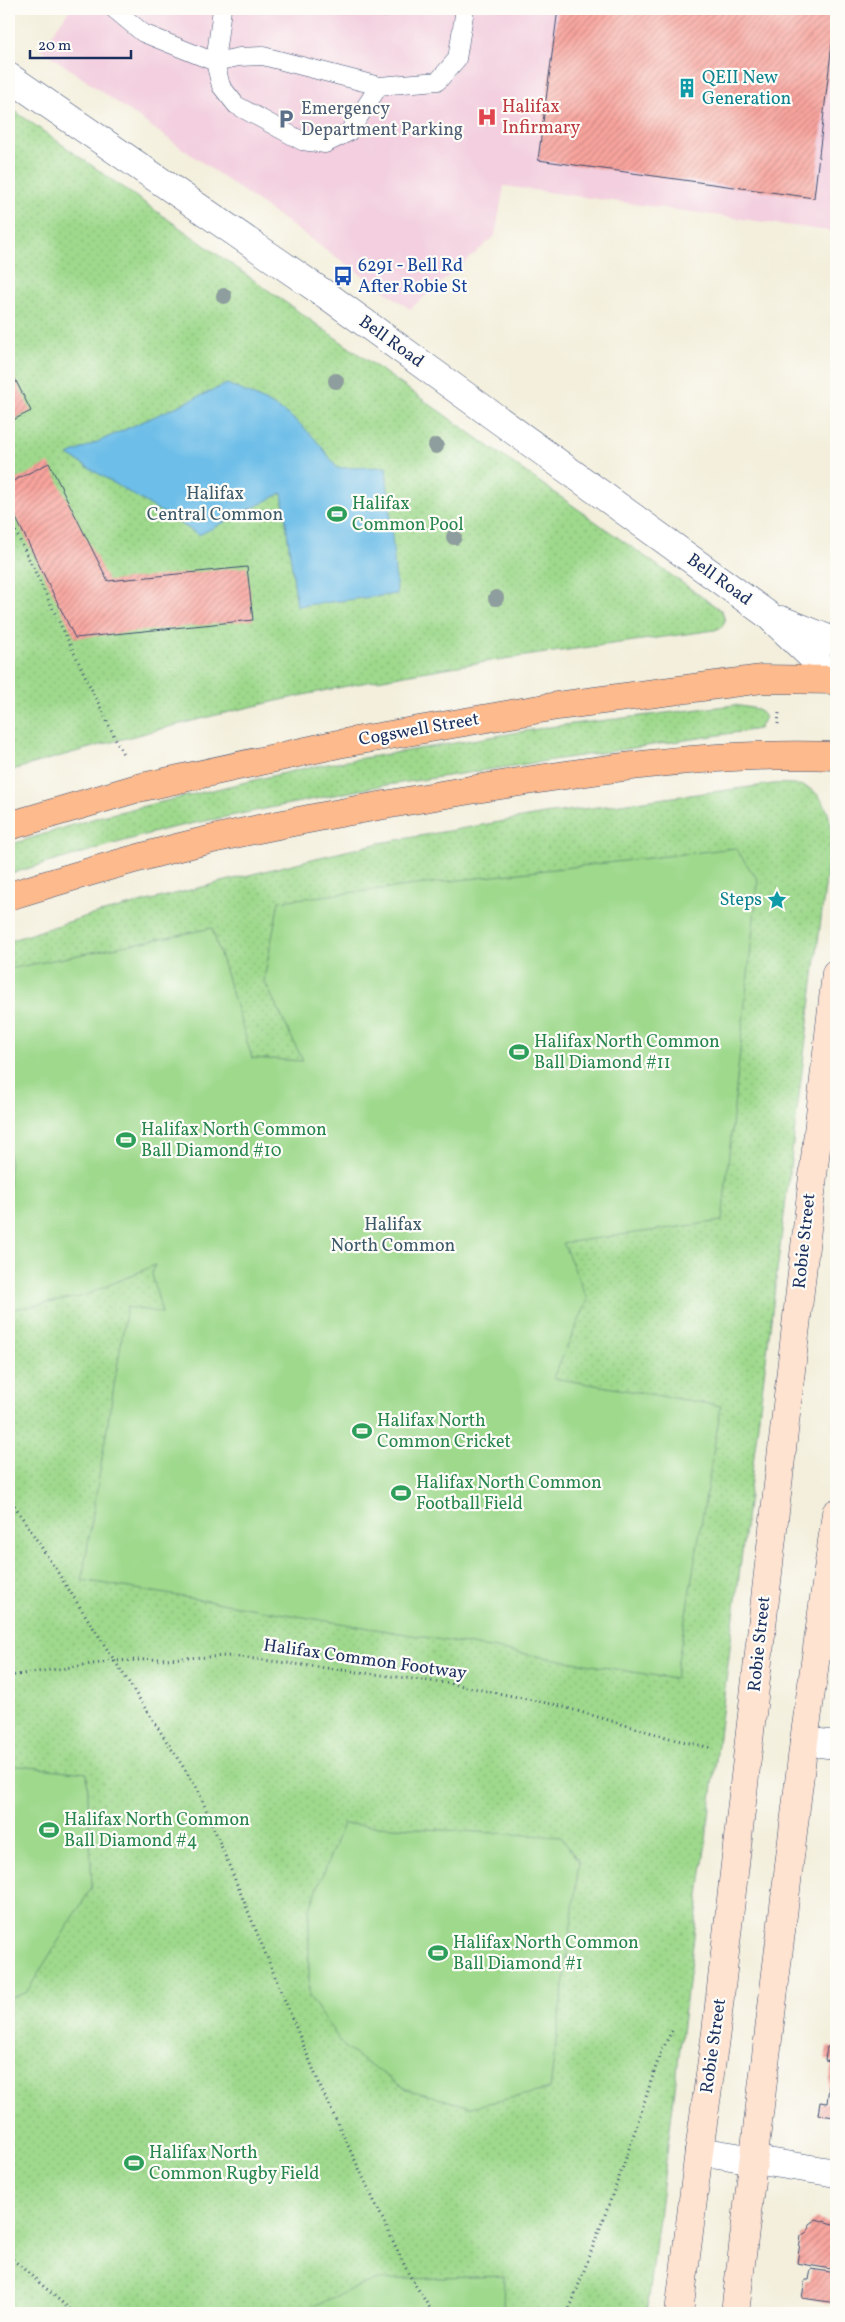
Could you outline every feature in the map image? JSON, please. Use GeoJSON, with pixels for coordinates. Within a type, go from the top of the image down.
{"type":"FeatureCollection","features":[{"type":"Feature","properties":{"kind":"main road","name":"Cogswell Street"},"geometry":{"type":"LineString","coordinates":[[9,826],[138,788],[338,744],[557,706],[762,679],[836,680]]}},
{"type":"Feature","properties":{"kind":"main road"},"geometry":{"type":"LineString","coordinates":[[9,896],[196,843],[361,809],[529,780],[688,760],[772,754],[836,756]]}},
{"type":"Feature","properties":{"kind":"main road","name":"Robie Street"},"geometry":{"type":"LineString","coordinates":[[679,2313],[716,2032],[836,974]]}},
{"type":"Feature","properties":{"kind":"main road"},"geometry":{"type":"LineString","coordinates":[[735,2313],[804,1740],[836,1513]]}},
{"type":"Feature","properties":{"kind":"street","name":"Bell Road"},"geometry":{"type":"LineString","coordinates":[[9,78],[332,299],[768,615],[836,680]]}},
{"type":"Feature","properties":{"kind":"street","name":"Bell Road"},"geometry":{"type":"LineString","coordinates":[[768,615],[836,642]]}},
{"type":"Feature","properties":{"kind":"street"},"geometry":{"type":"LineString","coordinates":[[804,1740],[836,1745]]}},
{"type":"Feature","properties":{"kind":"street"},"geometry":{"type":"LineString","coordinates":[[699,2151],[836,2173]]}},
{"type":"Feature","properties":{"kind":"lane"},"geometry":{"type":"LineString","coordinates":[[114,9],[143,34],[215,62],[239,57],[263,56],[379,86],[438,81],[457,59],[466,9]]}},
{"type":"Feature","properties":{"kind":"lane"},"geometry":{"type":"LineString","coordinates":[[222,9],[215,62],[221,86],[236,105],[302,141],[325,144],[349,132],[379,86]]}},
{"type":"Feature","properties":{"kind":"path"},"geometry":{"type":"LineString","coordinates":[[9,518],[123,754]]}},
{"type":"Feature","properties":{"kind":"path"},"geometry":{"type":"LineString","coordinates":[[779,712],[777,722],[779,728]]}},
{"type":"Feature","properties":{"kind":"path"},"geometry":{"type":"LineString","coordinates":[[9,1496],[113,1661],[198,1790],[321,2088],[409,2275],[433,2313]]}},
{"type":"Feature","properties":{"kind":"path","name":"Halifax Common Footway"},"geometry":{"type":"LineString","coordinates":[[9,1676],[113,1661],[231,1656],[453,1684],[557,1705],[673,1739],[712,1748]]}},
{"type":"Feature","properties":{"kind":"path"},"geometry":{"type":"LineString","coordinates":[[568,2313],[624,2164],[660,2054],[673,2030]]}},
{"type":"Feature","properties":{"kind":"path"},"geometry":{"type":"LineString","coordinates":[[9,2256],[74,2313]]}},
{"type":"Feature","properties":{"kind":"shaded area","name":"Halifax Infirmary"},"geometry":{"type":"Polygon","coordinates":[[[70,9],[836,9],[836,232],[504,186],[495,236],[410,309],[41,49],[70,9]]]}},
{"type":"Feature","properties":{"kind":"green space","name":"Halifax Central Common"},"geometry":{"type":"Polygon","coordinates":[[[9,107],[722,611],[725,621],[722,627],[715,630],[490,661],[313,693],[211,716],[9,771],[9,107]]]}},
{"type":"Feature","properties":{"kind":"green space"},"geometry":{"type":"Polygon","coordinates":[[[734,705],[758,709],[765,717],[759,729],[374,787],[166,829],[9,874],[9,845],[102,816],[310,767],[556,726],[734,705]]]}},
{"type":"Feature","properties":{"kind":"green space","name":"Halifax North Common"},"geometry":{"type":"Polygon","coordinates":[[[773,784],[798,785],[815,792],[826,807],[832,831],[647,2313],[9,2313],[9,941],[84,917],[380,843],[544,814],[773,784]]]}},
{"type":"Feature","properties":{"kind":"green space"},"geometry":{"type":"Polygon","coordinates":[[[735,848],[758,880],[722,1221],[563,1243],[588,1300],[553,1378],[721,1406],[675,1679],[82,1580],[127,1307],[162,1313],[152,1274],[155,1265],[84,1296],[9,1310],[9,969],[212,928],[252,1058],[303,1061],[264,980],[279,901],[735,848]]]}},
{"type":"Feature","properties":{"kind":"green space","name":"Halifax North Common Ball Diamond #4"},"geometry":{"type":"Polygon","coordinates":[[[9,1765],[87,1773],[92,1887],[26,1993],[9,1998],[9,1765]]]}},
{"type":"Feature","properties":{"kind":"green space","name":"Halifax North Common Ball Diamond #1"},"geometry":{"type":"Polygon","coordinates":[[[343,1824],[561,1837],[579,1862],[550,2089],[471,2107],[406,2089],[345,2048],[309,1996],[309,1910],[343,1824]]]}},
{"type":"Feature","properties":{"kind":"green space"},"geometry":{"type":"Polygon","coordinates":[[[504,2276],[503,2313],[297,2313],[374,2280],[504,2276]]]}},
{"type":"Feature","properties":{"kind":"water","name":"Halifax Common Pool"},"geometry":{"type":"Polygon","coordinates":[[[227,384],[262,400],[290,416],[313,437],[337,468],[386,467],[397,594],[297,606],[282,493],[199,535],[68,455],[227,384]]]}},
{"type":"Feature","properties":{"kind":"building"},"geometry":{"type":"Polygon","coordinates":[[[341,9],[387,9],[386,17],[341,9]]]}},
{"type":"Feature","properties":{"kind":"building","name":"QEII New Generation"},"geometry":{"type":"Polygon","coordinates":[[[558,9],[836,9],[814,198],[538,160],[558,9]]]}},
{"type":"Feature","properties":{"kind":"building"},"geometry":{"type":"Polygon","coordinates":[[[9,367],[31,411],[9,422],[9,367]]]}},
{"type":"Feature","properties":{"kind":"building"},"geometry":{"type":"Polygon","coordinates":[[[49,463],[108,581],[247,567],[253,620],[75,638],[9,504],[9,483],[49,463]]]}},
{"type":"Feature","properties":{"kind":"building"},"geometry":{"type":"Polygon","coordinates":[[[827,2047],[836,2048],[836,2117],[818,2115],[820,2102],[827,2103],[832,2061],[825,2060],[827,2047]]]}},
{"type":"Feature","properties":{"kind":"building"},"geometry":{"type":"Polygon","coordinates":[[[816,2219],[836,2225],[836,2270],[797,2263],[801,2236],[808,2231],[809,2224],[816,2219]]]}},
{"type":"Feature","properties":{"kind":"building"},"geometry":{"type":"Polygon","coordinates":[[[811,2269],[836,2273],[836,2303],[802,2298],[805,2280],[809,2280],[811,2269]]]}},
{"type":"Feature","properties":{"kind":"place","name":"QEII New Generation"},"geometry":{"type":"Point","coordinates":[687,88]}},
{"type":"Feature","properties":{"kind":"place","name":"Halifax Infirmary"},"geometry":{"type":"Point","coordinates":[487,117]}},
{"type":"Feature","properties":{"kind":"place","name":"Emergency Department Parking"},"geometry":{"type":"Point","coordinates":[286,119]}},
{"type":"Feature","properties":{"kind":"place","name":"6291 - Bell Rd After Robie St"},"geometry":{"type":"Point","coordinates":[343,276]}},
{"type":"Feature","properties":{"kind":"place","name":"Halifax Common Pool"},"geometry":{"type":"Point","coordinates":[337,514]}},
{"type":"Feature","properties":{"kind":"place","name":"Steps"},"geometry":{"type":"Point","coordinates":[777,900]}},
{"type":"Feature","properties":{"kind":"place","name":"Halifax North Common Ball Diamond #11"},"geometry":{"type":"Point","coordinates":[519,1052]}},
{"type":"Feature","properties":{"kind":"place","name":"Halifax North Common Ball Diamond #10"},"geometry":{"type":"Point","coordinates":[126,1140]}},
{"type":"Feature","properties":{"kind":"place","name":"Halifax North Common Cricket"},"geometry":{"type":"Point","coordinates":[362,1431]}},
{"type":"Feature","properties":{"kind":"place","name":"Halifax North Common Football Field"},"geometry":{"type":"Point","coordinates":[401,1493]}},
{"type":"Feature","properties":{"kind":"place","name":"Halifax North Common Ball Diamond #4"},"geometry":{"type":"Point","coordinates":[49,1830]}},
{"type":"Feature","properties":{"kind":"place","name":"Halifax North Common Ball Diamond #1"},"geometry":{"type":"Point","coordinates":[438,1953]}},
{"type":"Feature","properties":{"kind":"place","name":"Halifax North Common Rugby Field"},"geometry":{"type":"Point","coordinates":[134,2163]}}]}
